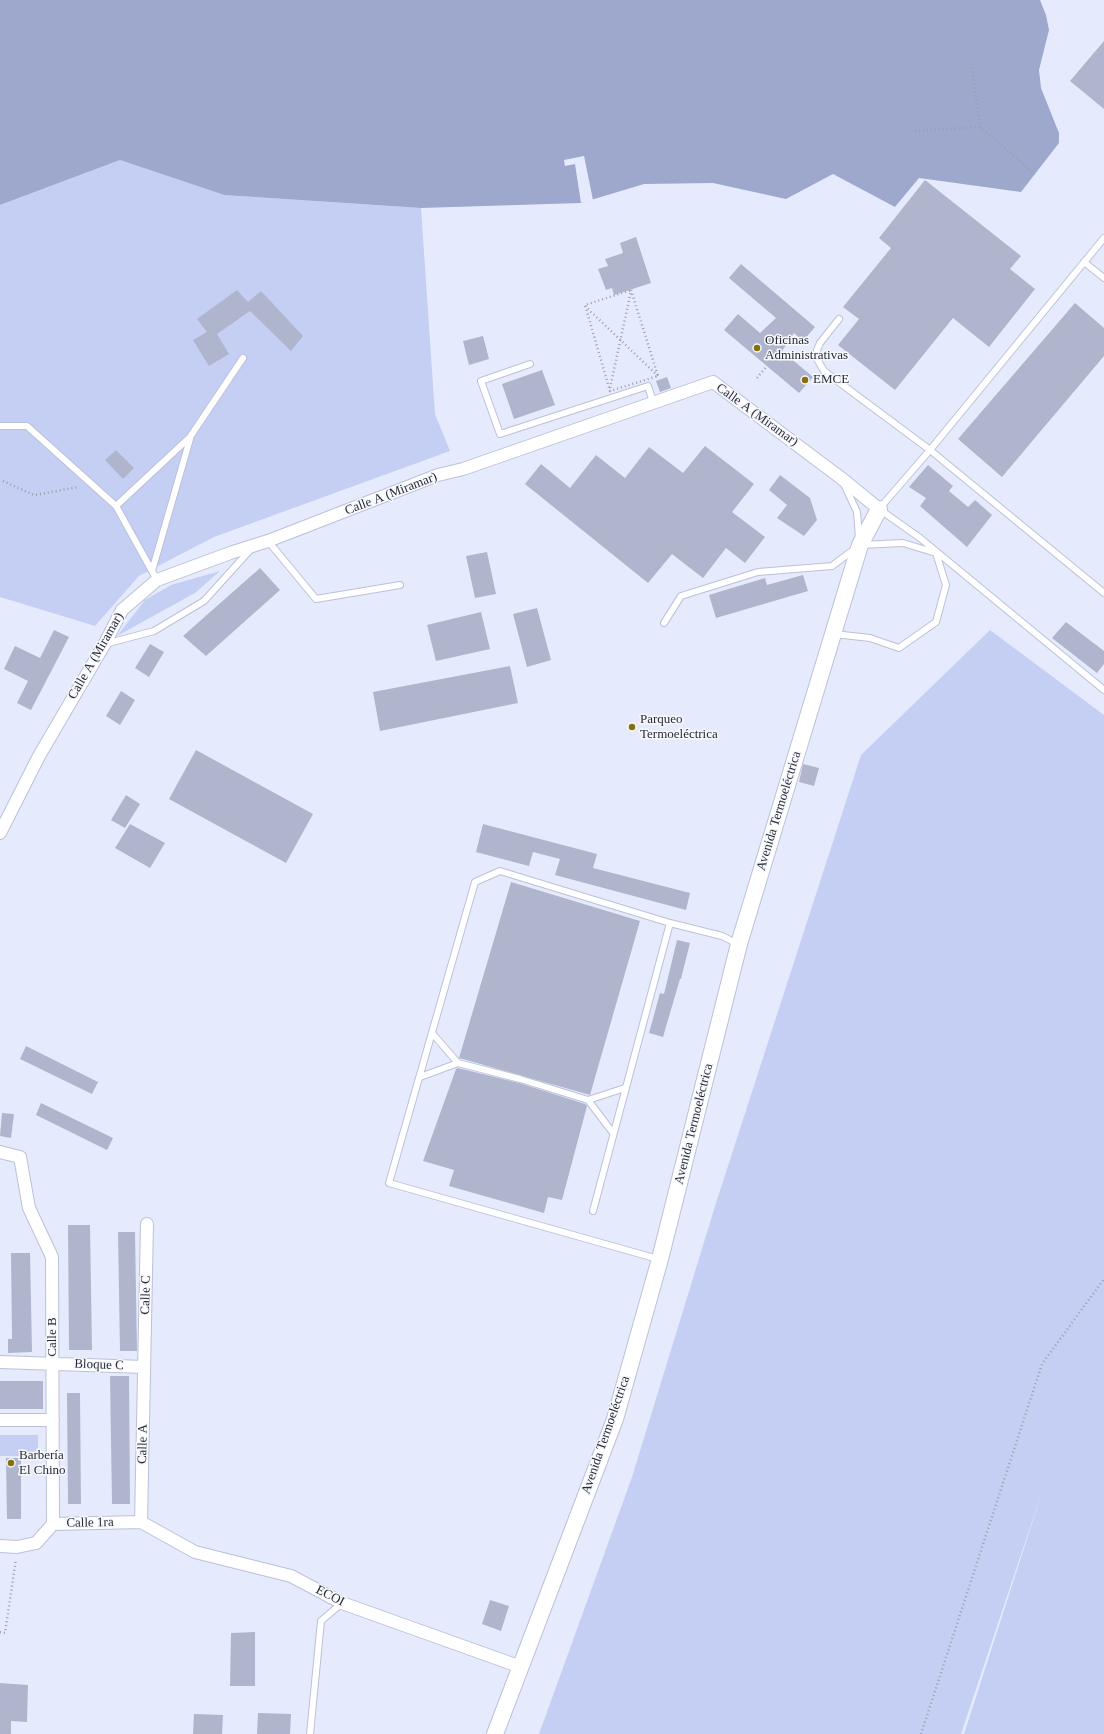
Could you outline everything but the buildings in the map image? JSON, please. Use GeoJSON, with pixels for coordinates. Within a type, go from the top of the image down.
{"type":"FeatureCollection","features":[{"type":"Feature","properties":{"kind":"main road","name":"Avenida Termoeléctrica"},"geometry":{"type":"LineString","coordinates":[[494,1734],[521,1667],[614,1420],[660,1259],[739,944],[860,545],[879,509]]}},
{"type":"Feature","properties":{"kind":"street","name":"Calle A (Miramar)"},"geometry":{"type":"LineString","coordinates":[[0,833],[39,756],[104,645],[122,610],[154,576],[268,541],[438,475],[463,469],[713,382],[841,478],[879,509]]}},
{"type":"Feature","properties":{"kind":"street","name":"Calle B"},"geometry":{"type":"LineString","coordinates":[[0,1152],[20,1157],[29,1208],[52,1257],[53,1524]]}},
{"type":"Feature","properties":{"kind":"street","name":"Calle C"},"geometry":{"type":"LineString","coordinates":[[144,1367],[147,1224]]}},
{"type":"Feature","properties":{"kind":"street","name":"Bloque C"},"geometry":{"type":"LineString","coordinates":[[0,1362],[144,1367]]}},
{"type":"Feature","properties":{"kind":"street","name":"Calle A"},"geometry":{"type":"LineString","coordinates":[[141,1522],[144,1367]]}},
{"type":"Feature","properties":{"kind":"street"},"geometry":{"type":"LineString","coordinates":[[0,1420],[53,1420]]}},
{"type":"Feature","properties":{"kind":"street","name":"ECOI"},"geometry":{"type":"LineString","coordinates":[[141,1522],[195,1552],[291,1576],[342,1603],[521,1667]]}},
{"type":"Feature","properties":{"kind":"street","name":"Calle 1ra"},"geometry":{"type":"LineString","coordinates":[[0,1546],[18,1547],[36,1543],[53,1524],[141,1522]]}},
{"type":"Feature","properties":{"kind":"lane"},"geometry":{"type":"LineString","coordinates":[[1104,238],[930,450],[879,509],[920,538],[936,553],[1104,690]]}},
{"type":"Feature","properties":{"kind":"lane"},"geometry":{"type":"LineString","coordinates":[[1084,262],[1104,278]]}},
{"type":"Feature","properties":{"kind":"lane"},"geometry":{"type":"LineString","coordinates":[[839,319],[820,342],[817,350],[817,360],[824,371],[930,450],[1104,593]]}},
{"type":"Feature","properties":{"kind":"lane"},"geometry":{"type":"LineString","coordinates":[[116,506],[190,437],[243,358]]}},
{"type":"Feature","properties":{"kind":"lane"},"geometry":{"type":"LineString","coordinates":[[530,364],[481,381],[500,434],[648,386],[653,402]]}},
{"type":"Feature","properties":{"kind":"lane"},"geometry":{"type":"LineString","coordinates":[[0,426],[27,426],[116,506],[154,576]]}},
{"type":"Feature","properties":{"kind":"lane"},"geometry":{"type":"LineString","coordinates":[[154,576],[190,437]]}},
{"type":"Feature","properties":{"kind":"lane"},"geometry":{"type":"LineString","coordinates":[[841,478],[856,512],[860,545]]}},
{"type":"Feature","properties":{"kind":"lane"},"geometry":{"type":"LineString","coordinates":[[268,541],[316,599],[400,586]]}},
{"type":"Feature","properties":{"kind":"lane"},"geometry":{"type":"LineString","coordinates":[[664,623],[681,596],[758,572],[832,566],[860,545],[904,543],[936,553]]}},
{"type":"Feature","properties":{"kind":"lane"},"geometry":{"type":"LineString","coordinates":[[104,645],[154,631],[204,601],[255,545]]}},
{"type":"Feature","properties":{"kind":"lane"},"geometry":{"type":"LineString","coordinates":[[833,634],[870,638],[899,648],[936,622],[946,586],[936,553]]}},
{"type":"Feature","properties":{"kind":"lane"},"geometry":{"type":"LineString","coordinates":[[660,1259],[389,1183],[475,882],[500,871],[670,923],[722,936],[739,944]]}},
{"type":"Feature","properties":{"kind":"lane"},"geometry":{"type":"LineString","coordinates":[[593,1211],[670,923]]}},
{"type":"Feature","properties":{"kind":"lane"},"geometry":{"type":"LineString","coordinates":[[432,1032],[458,1063],[588,1100],[625,1088]]}},
{"type":"Feature","properties":{"kind":"lane"},"geometry":{"type":"LineString","coordinates":[[420,1077],[458,1063]]}},
{"type":"Feature","properties":{"kind":"lane"},"geometry":{"type":"LineString","coordinates":[[588,1100],[613,1133]]}},
{"type":"Feature","properties":{"kind":"lane"},"geometry":{"type":"LineString","coordinates":[[310,1734],[321,1621],[342,1603]]}},
{"type":"Feature","properties":{"kind":"path"},"geometry":{"type":"LineString","coordinates":[[972,67],[980,126],[1035,174]]}},
{"type":"Feature","properties":{"kind":"path"},"geometry":{"type":"LineString","coordinates":[[915,131],[980,126]]}},
{"type":"Feature","properties":{"kind":"path"},"geometry":{"type":"LineString","coordinates":[[584,305],[632,290]]}},
{"type":"Feature","properties":{"kind":"path"},"geometry":{"type":"LineString","coordinates":[[610,391],[632,290]]}},
{"type":"Feature","properties":{"kind":"path"},"geometry":{"type":"LineString","coordinates":[[632,290],[658,376]]}},
{"type":"Feature","properties":{"kind":"path"},"geometry":{"type":"LineString","coordinates":[[584,305],[658,376]]}},
{"type":"Feature","properties":{"kind":"path"},"geometry":{"type":"LineString","coordinates":[[584,305],[610,391]]}},
{"type":"Feature","properties":{"kind":"path"},"geometry":{"type":"LineString","coordinates":[[757,378],[767,366]]}},
{"type":"Feature","properties":{"kind":"path"},"geometry":{"type":"LineString","coordinates":[[610,391],[658,376]]}},
{"type":"Feature","properties":{"kind":"path"},"geometry":{"type":"LineString","coordinates":[[3,481],[34,495],[92,485]]}},
{"type":"Feature","properties":{"kind":"path"},"geometry":{"type":"LineString","coordinates":[[921,1734],[1042,1364],[1104,1279]]}},
{"type":"Feature","properties":{"kind":"path"},"geometry":{"type":"LineString","coordinates":[[0,1632],[5,1633],[18,1547]]}},
{"type":"Feature","properties":{"kind":"shaded area"},"geometry":{"type":"Polygon","coordinates":[[[0,0],[1040,0],[1046,15],[1049,30],[1039,70],[1041,88],[1059,133],[1059,143],[1021,192],[919,178],[895,207],[833,174],[786,199],[713,183],[644,184],[581,203],[421,208],[224,195],[120,160],[0,205],[0,0]]]}},
{"type":"Feature","properties":{"kind":"shaded area"},"geometry":{"type":"Polygon","coordinates":[[[120,160],[224,195],[421,208],[435,414],[450,451],[214,537],[139,576],[95,626],[0,597],[0,205],[120,160]]]}},
{"type":"Feature","properties":{"kind":"shaded area"},"geometry":{"type":"Polygon","coordinates":[[[220,571],[195,593],[117,636],[145,600],[171,585],[220,571]]]}},
{"type":"Feature","properties":{"kind":"shaded area"},"geometry":{"type":"Polygon","coordinates":[[[990,630],[1104,715],[1104,1734],[964,1734],[1045,1483],[961,1734],[539,1734],[632,1477],[716,1203],[861,755],[990,630]]]}},
{"type":"Feature","properties":{"kind":"shaded area"},"geometry":{"type":"Polygon","coordinates":[[[0,1435],[38,1435],[38,1456],[0,1456],[0,1435]]]}},
{"type":"Feature","properties":{"kind":"pier"},"geometry":{"type":"Polygon","coordinates":[[[584,156],[593,200],[581,203],[575,164],[565,166],[564,160],[584,156]]]}},
{"type":"Feature","properties":{"kind":"place","name":"Oficinas Administrativas"},"geometry":{"type":"Point","coordinates":[757,348]}},
{"type":"Feature","properties":{"kind":"place","name":"EMCE"},"geometry":{"type":"Point","coordinates":[805,380]}},
{"type":"Feature","properties":{"kind":"place","name":"Parqueo Termoeléctrica"},"geometry":{"type":"Point","coordinates":[632,727]}},
{"type":"Feature","properties":{"kind":"place","name":"Barbería El Chino"},"geometry":{"type":"Point","coordinates":[11,1463]}}]}
